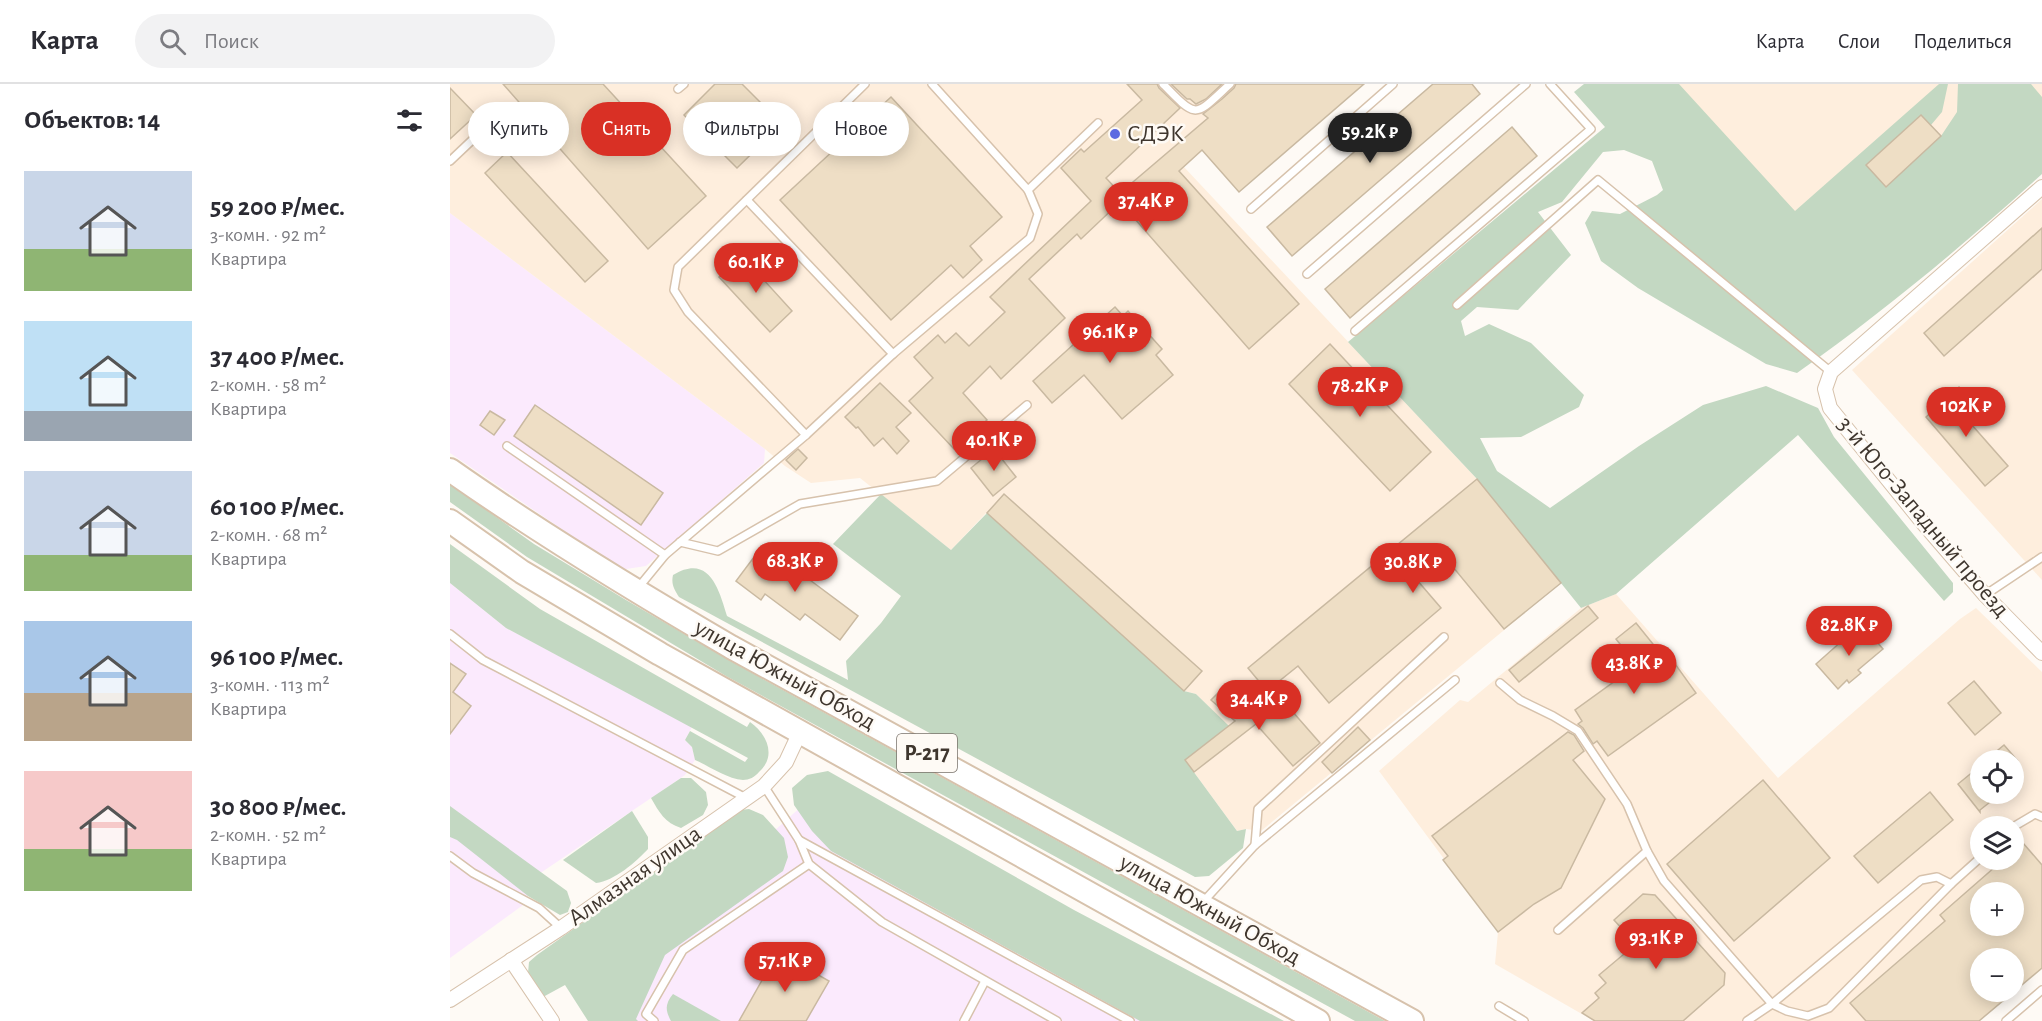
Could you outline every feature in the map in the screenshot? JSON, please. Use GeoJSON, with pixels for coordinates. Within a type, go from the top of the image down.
{"type":"FeatureCollection","features":[{"type":"Feature","properties":{"kind":"main road","name":"улица Южный Обход"},"geometry":{"type":"LineString","coordinates":[[450,470],[522,520],[731,647],[1412,1021]]}},
{"type":"Feature","properties":{"kind":"main road","name":"улица Южный Обход"},"geometry":{"type":"LineString","coordinates":[[450,521],[522,572],[660,654],[1318,1021]]}},
{"type":"Feature","properties":{"kind":"street"},"geometry":{"type":"LineString","coordinates":[[1831,372],[2042,187]]}},
{"type":"Feature","properties":{"kind":"street","name":"3-й Юго-Западный проезд"},"geometry":{"type":"LineString","coordinates":[[1831,372],[1825,389],[1830,408],[1985,595],[2042,653]]}},
{"type":"Feature","properties":{"kind":"street","name":"Алмазная улица"},"geometry":{"type":"LineString","coordinates":[[450,1000],[561,928],[764,786],[786,762],[800,732]]}},
{"type":"Feature","properties":{"kind":"street"},"geometry":{"type":"LineString","coordinates":[[511,960],[552,1021]]}},
{"type":"Feature","properties":{"kind":"lane"},"geometry":{"type":"LineString","coordinates":[[806,435],[688,312],[674,290],[678,267],[865,84]]}},
{"type":"Feature","properties":{"kind":"lane"},"geometry":{"type":"LineString","coordinates":[[636,591],[665,555],[806,435],[893,354],[1030,237],[1038,214],[1028,190],[932,84]]}},
{"type":"Feature","properties":{"kind":"lane"},"geometry":{"type":"LineString","coordinates":[[1163,84],[1183,105],[1192,110],[1202,110],[1228,85]]}},
{"type":"Feature","properties":{"kind":"lane"},"geometry":{"type":"LineString","coordinates":[[1251,210],[1393,84]]}},
{"type":"Feature","properties":{"kind":"lane"},"geometry":{"type":"LineString","coordinates":[[1307,274],[1526,84]]}},
{"type":"Feature","properties":{"kind":"lane"},"geometry":{"type":"LineString","coordinates":[[1355,331],[1591,129],[1550,84]]}},
{"type":"Feature","properties":{"kind":"lane"},"geometry":{"type":"LineString","coordinates":[[1028,190],[1098,123]]}},
{"type":"Feature","properties":{"kind":"lane"},"geometry":{"type":"LineString","coordinates":[[450,161],[468,144]]}},
{"type":"Feature","properties":{"kind":"lane"},"geometry":{"type":"LineString","coordinates":[[1457,305],[1598,180],[1831,372]]}},
{"type":"Feature","properties":{"kind":"lane"},"geometry":{"type":"LineString","coordinates":[[747,200],[893,354]]}},
{"type":"Feature","properties":{"kind":"lane"},"geometry":{"type":"LineString","coordinates":[[680,542],[718,551],[800,504],[937,481],[1027,405]]}},
{"type":"Feature","properties":{"kind":"lane"},"geometry":{"type":"LineString","coordinates":[[507,446],[665,555]]}},
{"type":"Feature","properties":{"kind":"lane"},"geometry":{"type":"LineString","coordinates":[[1985,595],[2042,557]]}},
{"type":"Feature","properties":{"kind":"lane"},"geometry":{"type":"LineString","coordinates":[[450,634],[483,660],[746,798]]}},
{"type":"Feature","properties":{"kind":"lane"},"geometry":{"type":"LineString","coordinates":[[1255,846],[1258,810],[1444,637]]}},
{"type":"Feature","properties":{"kind":"lane"},"geometry":{"type":"LineString","coordinates":[[1200,906],[1255,846],[1455,680]]}},
{"type":"Feature","properties":{"kind":"lane"},"geometry":{"type":"LineString","coordinates":[[1500,684],[1520,700],[1578,731],[1627,804],[1647,851],[1664,881],[1772,1004],[1787,1011],[1808,1016],[1829,1008],[1970,867]]}},
{"type":"Feature","properties":{"kind":"lane"},"geometry":{"type":"LineString","coordinates":[[764,786],[799,840],[809,864],[882,922],[1057,1021]]}},
{"type":"Feature","properties":{"kind":"lane"},"geometry":{"type":"LineString","coordinates":[[2024,820],[2035,814],[2042,817]]}},
{"type":"Feature","properties":{"kind":"lane"},"geometry":{"type":"LineString","coordinates":[[799,840],[1130,1021]]}},
{"type":"Feature","properties":{"kind":"lane"},"geometry":{"type":"LineString","coordinates":[[1558,930],[1647,851]]}},
{"type":"Feature","properties":{"kind":"lane"},"geometry":{"type":"LineString","coordinates":[[450,856],[473,873],[539,908],[561,928]]}},
{"type":"Feature","properties":{"kind":"lane"},"geometry":{"type":"LineString","coordinates":[[654,1021],[646,1014],[683,950],[809,864]]}},
{"type":"Feature","properties":{"kind":"lane"},"geometry":{"type":"LineString","coordinates":[[1747,1021],[1772,1004],[1922,880],[1937,877],[1951,884]]}},
{"type":"Feature","properties":{"kind":"lane"},"geometry":{"type":"LineString","coordinates":[[964,1021],[985,981]]}},
{"type":"Feature","properties":{"kind":"lane"},"geometry":{"type":"LineString","coordinates":[[2006,1021],[2042,990]]}},
{"type":"Feature","properties":{"kind":"lane"},"geometry":{"type":"LineString","coordinates":[[1499,1006],[1524,1021]]}},
{"type":"Feature","properties":{"kind":"shaded area"},"geometry":{"type":"Polygon","coordinates":[[[450,84],[1278,84],[1184,167],[1477,479],[1561,583],[1261,831],[1246,829],[1237,831],[1185,760],[1228,726],[1196,694],[1184,691],[986,513],[951,550],[860,478],[811,483],[785,466],[450,213],[450,84]]]}},
{"type":"Feature","properties":{"kind":"shaded area"},"geometry":{"type":"Polygon","coordinates":[[[1631,84],[2042,84],[2042,152],[1844,328],[1631,84]]]}},
{"type":"Feature","properties":{"kind":"shaded area"},"geometry":{"type":"Polygon","coordinates":[[[2042,199],[2042,580],[1852,370],[2042,199]]]}},
{"type":"Feature","properties":{"kind":"shaded area"},"geometry":{"type":"Polygon","coordinates":[[[450,213],[765,449],[764,463],[646,566],[619,568],[450,453],[450,213]]]}},
{"type":"Feature","properties":{"kind":"shaded area"},"geometry":{"type":"Polygon","coordinates":[[[450,583],[506,628],[692,727],[685,740],[692,747],[695,760],[685,775],[539,874],[523,905],[450,958],[450,583]]]}},
{"type":"Feature","properties":{"kind":"shaded area"},"geometry":{"type":"Polygon","coordinates":[[[1616,594],[1778,778],[1960,619],[1976,608],[2042,672],[2042,927],[2017,948],[1970,948],[1970,971],[1931,1021],[1594,1021],[1495,964],[1498,932],[1379,771],[1460,700],[1468,702],[1581,608],[1616,594]]]}},
{"type":"Feature","properties":{"kind":"shaded area"},"geometry":{"type":"Polygon","coordinates":[[[803,805],[1166,1021],[597,1021],[774,831],[803,805]]]}},
{"type":"Feature","properties":{"kind":"green space"},"geometry":{"type":"Polygon","coordinates":[[[1584,84],[1679,84],[1795,211],[1939,84],[1948,84],[1942,112],[1931,125],[1921,115],[1867,165],[1886,186],[1941,136],[1957,112],[1958,84],[2031,84],[2042,97],[2042,174],[1922,278],[1797,373],[1766,364],[1638,288],[1601,261],[1585,223],[1592,211],[1620,214],[1663,190],[1652,161],[1624,150],[1603,152],[1562,202],[1538,212],[1571,255],[1518,310],[1477,307],[1461,321],[1465,336],[1489,324],[1531,343],[1584,395],[1579,407],[1521,437],[1480,438],[1497,471],[1550,508],[1703,405],[1766,386],[1818,408],[1834,437],[1953,583],[1953,592],[1944,601],[1798,435],[1616,594],[1581,608],[1477,479],[1348,342],[1605,127],[1574,92],[1584,84]]]}},
{"type":"Feature","properties":{"kind":"green space"},"geometry":{"type":"Polygon","coordinates":[[[450,484],[534,544],[734,663],[1385,1021],[1355,1021],[726,676],[527,557],[450,502],[450,484]]]}},
{"type":"Feature","properties":{"kind":"green space"},"geometry":{"type":"Polygon","coordinates":[[[881,494],[951,550],[987,513],[1184,691],[1196,694],[1229,726],[1185,760],[1237,831],[1246,829],[1243,848],[1209,876],[1195,877],[679,597],[674,589],[673,575],[685,569],[696,568],[704,571],[716,585],[727,616],[848,680],[846,661],[881,623],[901,596],[833,544],[881,494]]]}},
{"type":"Feature","properties":{"kind":"green space"},"geometry":{"type":"Polygon","coordinates":[[[450,544],[540,609],[747,727],[750,722],[761,733],[768,745],[768,759],[764,766],[754,777],[743,780],[724,775],[695,760],[692,747],[685,740],[690,731],[745,762],[748,758],[506,628],[450,583],[450,544]]]}},
{"type":"Feature","properties":{"kind":"green space"},"geometry":{"type":"Polygon","coordinates":[[[828,771],[1074,910],[1284,1021],[1140,1021],[831,851],[812,831],[794,805],[792,788],[807,775],[828,771]]]}},
{"type":"Feature","properties":{"kind":"green space"},"geometry":{"type":"Polygon","coordinates":[[[681,778],[691,778],[706,792],[708,805],[703,815],[681,828],[667,820],[651,798],[681,778]]]}},
{"type":"Feature","properties":{"kind":"green space"},"geometry":{"type":"Polygon","coordinates":[[[450,806],[567,891],[571,903],[568,912],[560,915],[528,896],[457,840],[450,837],[450,806]]]}},
{"type":"Feature","properties":{"kind":"green space"},"geometry":{"type":"Polygon","coordinates":[[[749,809],[763,815],[784,838],[788,857],[783,871],[665,955],[636,1019],[638,1021],[588,1021],[565,985],[543,997],[528,973],[529,962],[740,810],[749,809]]]}},
{"type":"Feature","properties":{"kind":"green space"},"geometry":{"type":"Polygon","coordinates":[[[632,811],[648,837],[648,849],[624,870],[610,879],[596,883],[563,860],[632,811]]]}},
{"type":"Feature","properties":{"kind":"green space"},"geometry":{"type":"Polygon","coordinates":[[[673,994],[721,1021],[671,1021],[667,1007],[673,994]]]}},
{"type":"Feature","properties":{"kind":"building"},"geometry":{"type":"Polygon","coordinates":[[[503,84],[603,84],[620,102],[581,102],[581,156],[669,156],[706,196],[648,249],[566,156],[569,156],[569,102],[519,102],[503,84]]]}},
{"type":"Feature","properties":{"kind":"building"},"geometry":{"type":"Polygon","coordinates":[[[715,84],[742,84],[760,102],[697,102],[715,84]]]}},
{"type":"Feature","properties":{"kind":"building"},"geometry":{"type":"Polygon","coordinates":[[[1127,84],[1157,84],[1180,108],[1106,178],[1120,193],[1208,118],[1203,114],[1236,84],[1364,84],[1239,192],[1202,150],[1179,171],[1299,304],[1249,349],[1120,202],[1081,239],[1077,234],[1029,279],[1065,318],[1001,379],[990,366],[963,393],[987,420],[954,449],[909,401],[933,378],[914,357],[938,335],[945,343],[956,333],[969,346],[1005,312],[990,297],[1091,201],[1061,168],[1081,149],[1084,152],[1142,100],[1127,84]]]}},
{"type":"Feature","properties":{"kind":"building"},"geometry":{"type":"Polygon","coordinates":[[[1171,84],[1222,84],[1206,99],[1196,104],[1171,84]]]}},
{"type":"Feature","properties":{"kind":"building"},"geometry":{"type":"Polygon","coordinates":[[[1433,84],[1472,84],[1480,94],[1292,256],[1267,227],[1433,84]]]}},
{"type":"Feature","properties":{"kind":"building"},"geometry":{"type":"Polygon","coordinates":[[[450,88],[468,107],[468,122],[450,139],[450,88]]]}},
{"type":"Feature","properties":{"kind":"building"},"geometry":{"type":"Polygon","coordinates":[[[891,97],[896,102],[886,102],[891,97]]]}},
{"type":"Feature","properties":{"kind":"building"},"geometry":{"type":"Polygon","coordinates":[[[1921,115],[1941,136],[1886,187],[1866,165],[1921,115]]]}},
{"type":"Feature","properties":{"kind":"building"},"geometry":{"type":"Polygon","coordinates":[[[909,116],[1002,217],[970,246],[982,260],[963,278],[951,265],[891,320],[780,200],[827,156],[909,156],[909,116]]]}},
{"type":"Feature","properties":{"kind":"building"},"geometry":{"type":"Polygon","coordinates":[[[1512,127],[1537,156],[1350,318],[1325,289],[1512,127]]]}},
{"type":"Feature","properties":{"kind":"building"},"geometry":{"type":"Polygon","coordinates":[[[503,156],[511,156],[608,261],[585,282],[485,173],[503,156]]]}},
{"type":"Feature","properties":{"kind":"building"},"geometry":{"type":"Polygon","coordinates":[[[725,156],[749,156],[737,168],[725,156]]]}},
{"type":"Feature","properties":{"kind":"building"},"geometry":{"type":"Polygon","coordinates":[[[2042,228],[2042,269],[1944,356],[1924,333],[2042,228]]]}},
{"type":"Feature","properties":{"kind":"building"},"geometry":{"type":"Polygon","coordinates":[[[742,256],[792,311],[770,332],[719,277],[742,256]]]}},
{"type":"Feature","properties":{"kind":"building"},"geometry":{"type":"Polygon","coordinates":[[[1115,307],[1123,316],[1128,311],[1162,349],[1156,355],[1173,375],[1122,419],[1084,375],[1052,403],[1033,381],[1115,307]]]}},
{"type":"Feature","properties":{"kind":"building"},"geometry":{"type":"Polygon","coordinates":[[[1330,344],[1431,452],[1390,491],[1289,384],[1330,344]]]}},
{"type":"Feature","properties":{"kind":"building"},"geometry":{"type":"Polygon","coordinates":[[[880,383],[911,413],[896,427],[909,441],[897,454],[883,438],[874,446],[858,427],[856,428],[845,417],[880,383]]]}},
{"type":"Feature","properties":{"kind":"building"},"geometry":{"type":"Polygon","coordinates":[[[1959,387],[1969,398],[1957,408],[2008,466],[1985,486],[1926,417],[1959,387]]]}},
{"type":"Feature","properties":{"kind":"building"},"geometry":{"type":"Polygon","coordinates":[[[535,405],[663,493],[641,525],[514,436],[535,405]]]}},
{"type":"Feature","properties":{"kind":"building"},"geometry":{"type":"Polygon","coordinates":[[[490,411],[505,420],[494,435],[480,425],[490,411]]]}},
{"type":"Feature","properties":{"kind":"building"},"geometry":{"type":"Polygon","coordinates":[[[798,449],[807,458],[796,470],[786,460],[798,449]]]}},
{"type":"Feature","properties":{"kind":"building"},"geometry":{"type":"Polygon","coordinates":[[[994,449],[1016,477],[993,496],[971,468],[994,449]]]}},
{"type":"Feature","properties":{"kind":"building"},"geometry":{"type":"Polygon","coordinates":[[[1477,479],[1561,583],[1504,629],[1439,550],[1411,573],[1441,608],[1329,703],[1298,666],[1267,691],[1248,668],[1477,479]]]}},
{"type":"Feature","properties":{"kind":"building"},"geometry":{"type":"Polygon","coordinates":[[[1004,494],[1202,671],[1184,691],[987,513],[1004,494]]]}},
{"type":"Feature","properties":{"kind":"building"},"geometry":{"type":"Polygon","coordinates":[[[763,545],[858,616],[840,640],[805,614],[800,620],[765,594],[761,600],[736,581],[763,545]]]}},
{"type":"Feature","properties":{"kind":"building"},"geometry":{"type":"Polygon","coordinates":[[[1588,606],[1598,618],[1519,682],[1509,670],[1588,606]]]}},
{"type":"Feature","properties":{"kind":"building"},"geometry":{"type":"Polygon","coordinates":[[[1636,623],[1669,664],[1673,661],[1696,693],[1608,756],[1597,741],[1593,744],[1578,724],[1582,721],[1575,710],[1637,665],[1616,639],[1636,623]]]}},
{"type":"Feature","properties":{"kind":"building"},"geometry":{"type":"Polygon","coordinates":[[[1861,624],[1883,649],[1858,670],[1861,673],[1849,683],[1847,680],[1838,689],[1816,664],[1861,624]]]}},
{"type":"Feature","properties":{"kind":"building"},"geometry":{"type":"Polygon","coordinates":[[[450,663],[466,674],[453,692],[471,706],[450,734],[450,663]]]}},
{"type":"Feature","properties":{"kind":"building"},"geometry":{"type":"Polygon","coordinates":[[[1974,681],[2001,713],[1975,735],[1948,703],[1974,681]]]}},
{"type":"Feature","properties":{"kind":"building"},"geometry":{"type":"Polygon","coordinates":[[[1223,688],[1253,717],[1278,695],[1320,743],[1293,766],[1256,724],[1194,772],[1185,760],[1235,721],[1211,700],[1223,688]]]}},
{"type":"Feature","properties":{"kind":"building"},"geometry":{"type":"Polygon","coordinates":[[[1358,727],[1370,740],[1332,773],[1322,762],[1358,727]]]}},
{"type":"Feature","properties":{"kind":"building"},"geometry":{"type":"Polygon","coordinates":[[[1568,732],[1574,735],[1584,751],[1573,760],[1605,799],[1561,888],[1534,904],[1498,932],[1443,860],[1448,856],[1432,836],[1568,732]]]}},
{"type":"Feature","properties":{"kind":"building"},"geometry":{"type":"Polygon","coordinates":[[[2004,745],[2008,750],[1998,750],[2004,745]]]}},
{"type":"Feature","properties":{"kind":"building"},"geometry":{"type":"Polygon","coordinates":[[[1970,774],[1970,799],[1958,784],[1970,774]]]}},
{"type":"Feature","properties":{"kind":"building"},"geometry":{"type":"Polygon","coordinates":[[[1763,780],[1830,858],[1734,941],[1667,864],[1763,780]]]}},
{"type":"Feature","properties":{"kind":"building"},"geometry":{"type":"Polygon","coordinates":[[[1930,792],[1953,820],[1878,883],[1854,856],[1930,792]]]}},
{"type":"Feature","properties":{"kind":"building"},"geometry":{"type":"Polygon","coordinates":[[[1974,804],[1988,804],[1980,810],[1980,812],[1974,804]]]}},
{"type":"Feature","properties":{"kind":"building"},"geometry":{"type":"Polygon","coordinates":[[[2024,844],[2042,865],[2042,968],[2024,983],[2024,948],[1970,948],[1970,1002],[2002,1002],[1979,1021],[1866,1021],[1850,1003],[1945,921],[1940,915],[1970,889],[1970,936],[2024,936],[2024,882],[1978,882],[1992,870],[2024,870],[2024,844]]]}},
{"type":"Feature","properties":{"kind":"building"},"geometry":{"type":"Polygon","coordinates":[[[1643,894],[1655,895],[1725,973],[1724,985],[1683,1021],[1595,1021],[1582,1013],[1599,998],[1595,993],[1606,983],[1599,975],[1636,944],[1614,920],[1643,894]]]}},
{"type":"Feature","properties":{"kind":"building"},"geometry":{"type":"Polygon","coordinates":[[[778,952],[829,981],[806,1021],[739,1021],[778,952]]]}},
{"type":"Feature","properties":{"kind":"place","name":"СДЭК"},"geometry":{"type":"Point","coordinates":[1115,134]}}]}
